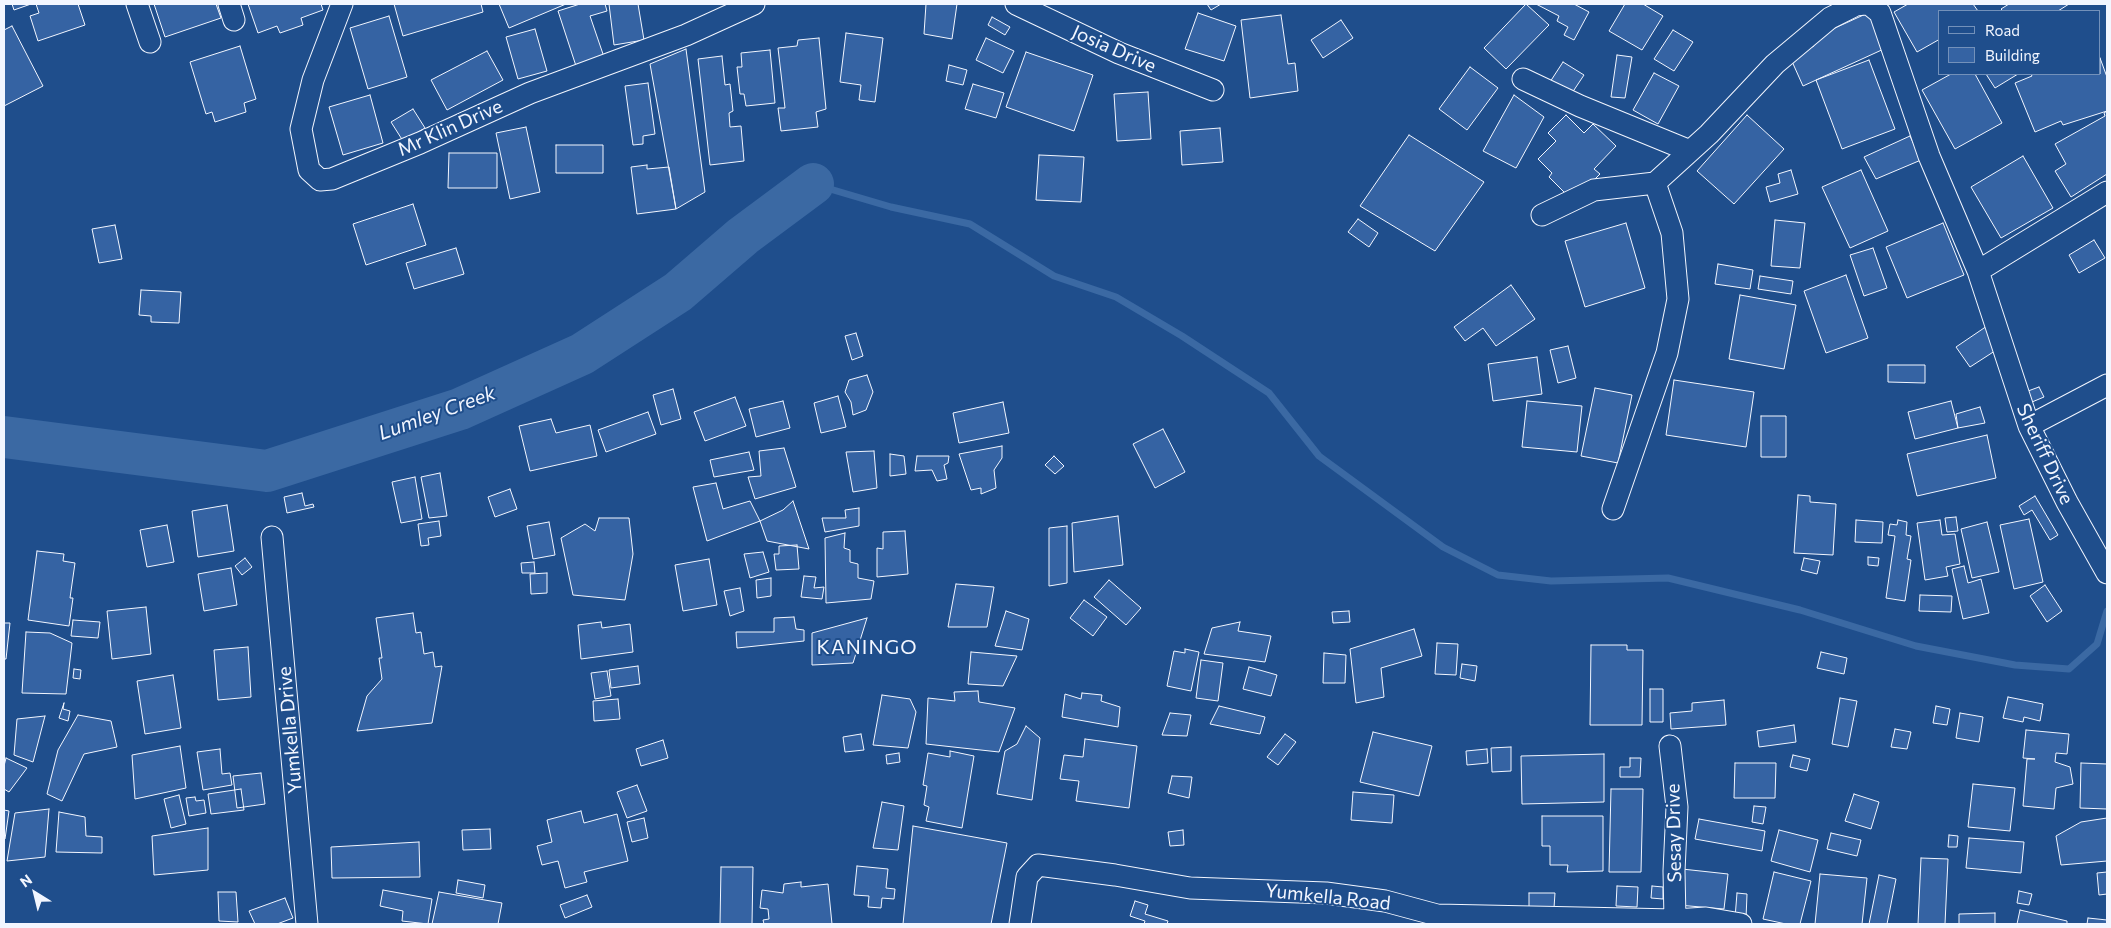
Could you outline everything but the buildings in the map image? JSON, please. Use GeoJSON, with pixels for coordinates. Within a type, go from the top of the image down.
{"type":"FeatureCollection","features":[{"type":"Feature","properties":{"kind":"street"},"geometry":{"type":"LineString","coordinates":[[137,4],[150,42]]}},
{"type":"Feature","properties":{"kind":"street","name":"Mr Klin Drive"},"geometry":{"type":"LineString","coordinates":[[342,4],[313,80],[301,129],[309,170],[320,180],[332,179],[420,143],[530,93],[686,35],[754,4]]}},
{"type":"Feature","properties":{"kind":"street","name":"Josia Drive"},"geometry":{"type":"LineString","coordinates":[[1016,4],[1119,53],[1213,90]]}},
{"type":"Feature","properties":{"kind":"street"},"geometry":{"type":"LineString","coordinates":[[1542,215],[1594,190],[1655,183],[1690,151],[1782,58],[1830,18],[1856,5],[1864,4]]}},
{"type":"Feature","properties":{"kind":"street","name":"Sheriff Drive"},"geometry":{"type":"LineString","coordinates":[[1869,4],[1880,13],[1929,156],[1978,271],[2029,426],[2066,502],[2107,573]]}},
{"type":"Feature","properties":{"kind":"street"},"geometry":{"type":"LineString","coordinates":[[1523,78],[1580,106],[1690,151]]}},
{"type":"Feature","properties":{"kind":"street"},"geometry":{"type":"LineString","coordinates":[[1613,509],[1667,353],[1678,299],[1672,233],[1655,183]]}},
{"type":"Feature","properties":{"kind":"street"},"geometry":{"type":"LineString","coordinates":[[1978,271],[2107,192]]}},
{"type":"Feature","properties":{"kind":"street"},"geometry":{"type":"LineString","coordinates":[[2029,426],[2107,385]]}},
{"type":"Feature","properties":{"kind":"street","name":"Yumkella Drive"},"geometry":{"type":"LineString","coordinates":[[272,537],[307,924]]}},
{"type":"Feature","properties":{"kind":"street","name":"Sesay Drive"},"geometry":{"type":"LineString","coordinates":[[1670,746],[1677,807],[1674,871],[1675,920]]}},
{"type":"Feature","properties":{"kind":"street","name":"Yumkella Road"},"geometry":{"type":"LineString","coordinates":[[1020,924],[1027,877],[1038,865],[1115,875],[1190,888],[1326,893],[1385,901],[1438,915],[1675,920],[1706,918],[1741,924]]}},
{"type":"Feature","properties":{"kind":"waterway"},"geometry":{"type":"LineString","coordinates":[[813,184],[891,207],[970,224],[1054,276],[1116,297],[1182,336],[1269,393],[1319,456],[1443,547],[1498,575],[1551,581],[1668,578],[1800,610],[1916,646],[2015,665],[2069,669],[2097,644],[2107,611]]}},
{"type":"Feature","properties":{"kind":"waterway","name":"Lumley Creek"},"geometry":{"type":"LineString","coordinates":[[4,437],[267,471],[460,409],[582,354],[678,292],[743,236],[813,184]]}},
{"type":"Feature","properties":{"kind":"district","name":"KANINGO"},"geometry":{"type":"Point","coordinates":[867,647]}}]}
